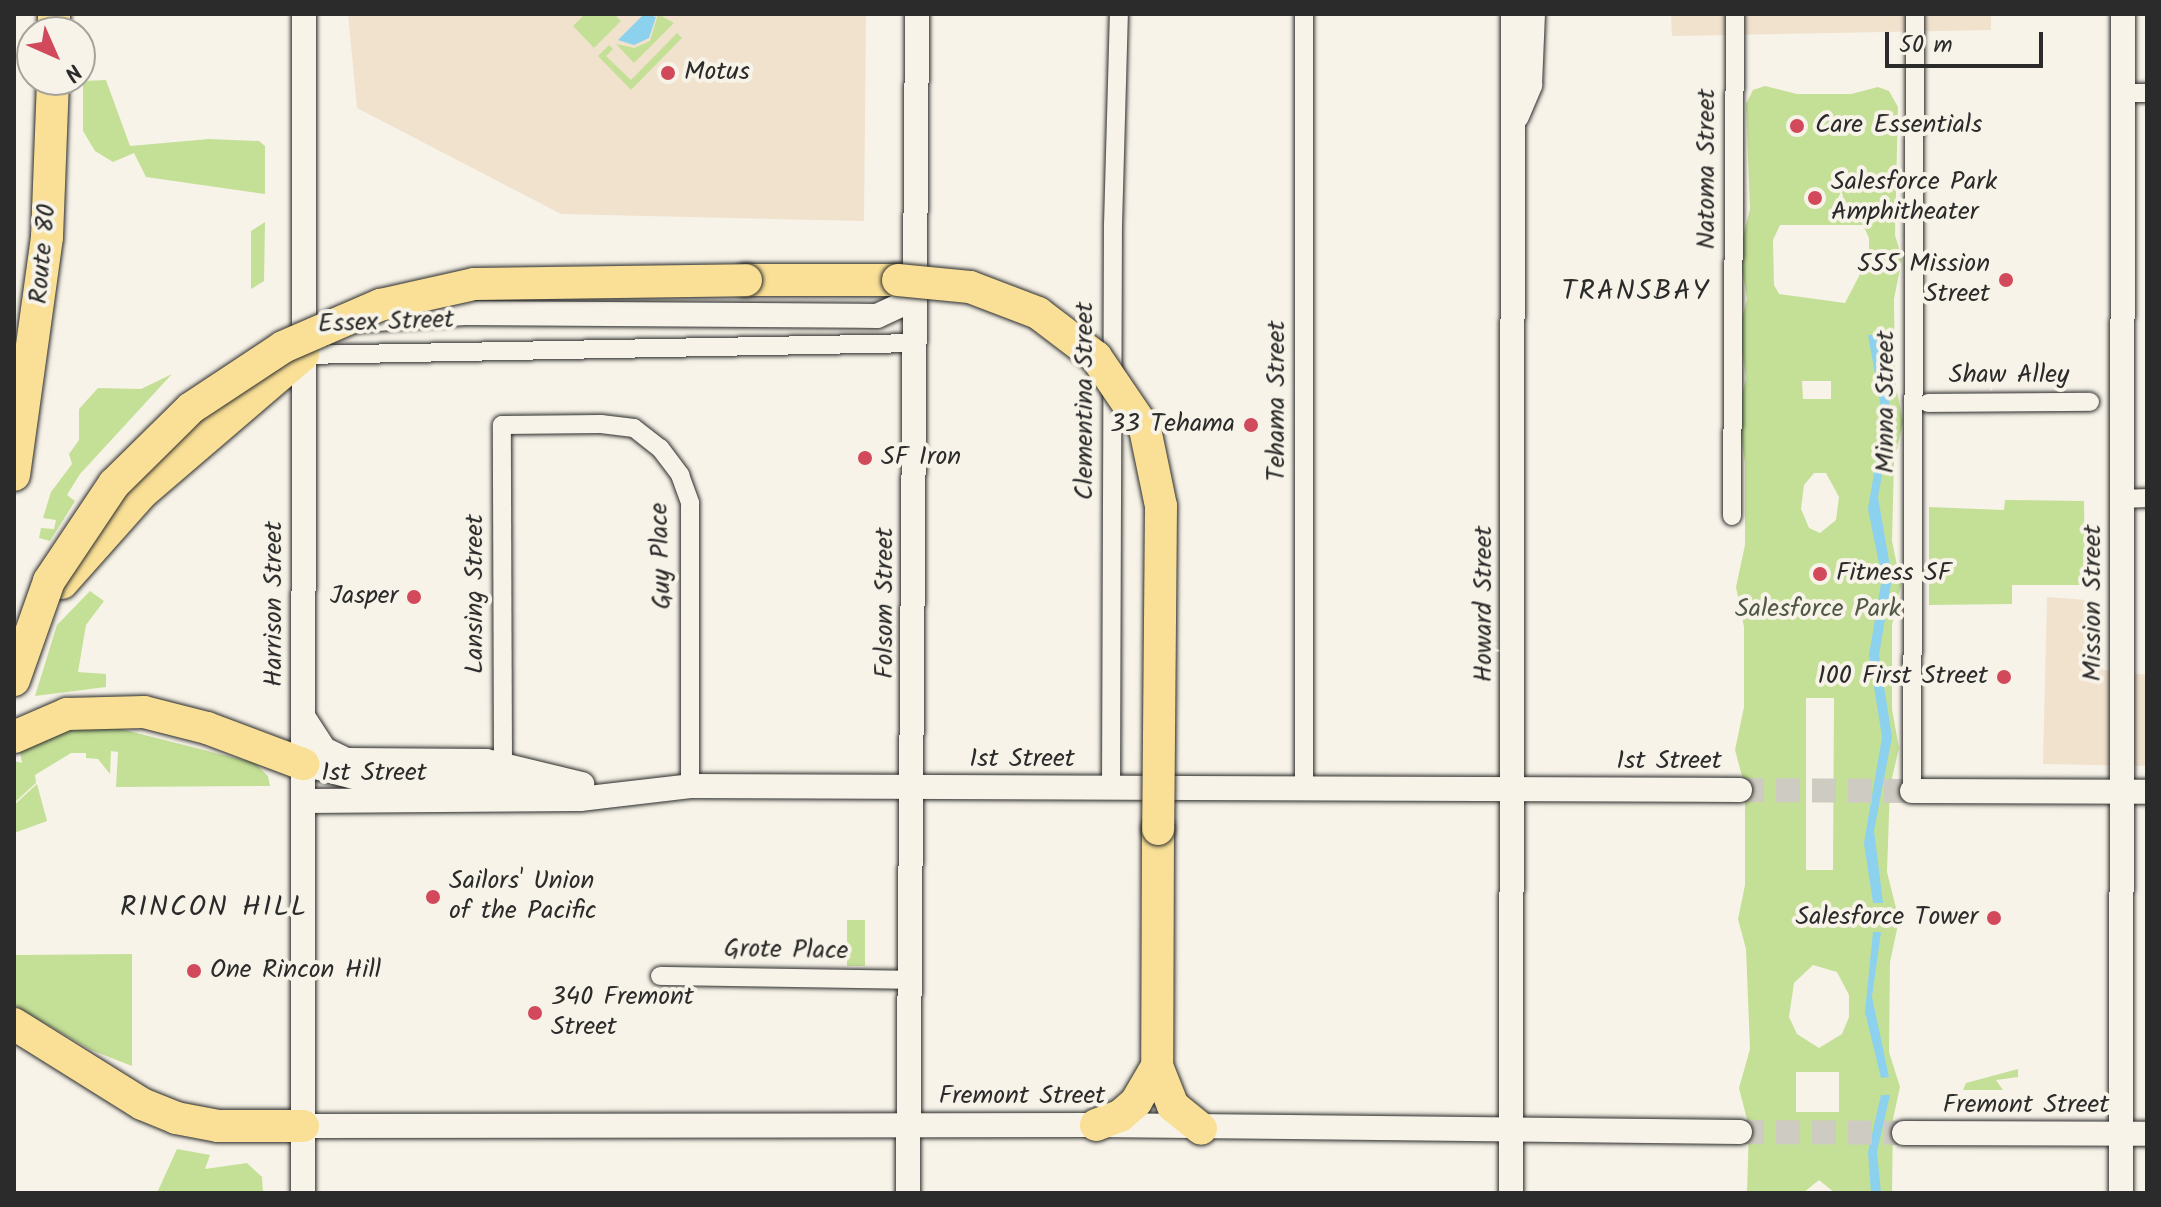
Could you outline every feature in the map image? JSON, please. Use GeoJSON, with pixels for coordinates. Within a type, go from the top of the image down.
{"type":"FeatureCollection","features":[{"type":"Feature","properties":{"kind":"highway","name":"Route 80"},"geometry":{"type":"LineString","coordinates":[[14,475],[47,237],[52,96]]}},
{"type":"Feature","properties":{"kind":"highway"},"geometry":{"type":"LineString","coordinates":[[14,680],[49,581],[114,484],[165,430],[221,385],[326,327],[412,296],[511,281],[946,283],[994,293],[1059,326],[1111,374],[1145,429],[1161,506],[1157,1066],[1173,1106],[1201,1129]]}},
{"type":"Feature","properties":{"kind":"highway"},"geometry":{"type":"LineString","coordinates":[[14,656],[68,574],[134,501],[303,355]]}},
{"type":"Feature","properties":{"kind":"highway"},"geometry":{"type":"LineString","coordinates":[[14,737],[67,714],[127,710],[207,728],[303,764]]}},
{"type":"Feature","properties":{"kind":"highway"},"geometry":{"type":"LineString","coordinates":[[14,1024],[132,1098],[176,1118],[218,1126],[303,1126]]}},
{"type":"Feature","properties":{"kind":"highway"},"geometry":{"type":"LineString","coordinates":[[1096,1125],[1136,1102],[1157,1066]]}},
{"type":"Feature","properties":{"kind":"main road","name":"Harrison Street"},"geometry":{"type":"LineString","coordinates":[[303,1193],[304,14]]}},
{"type":"Feature","properties":{"kind":"main road","name":"Folsom Street"},"geometry":{"type":"LineString","coordinates":[[908,1193],[916,293],[911,285],[917,14]]}},
{"type":"Feature","properties":{"kind":"main road","name":"Howard Street"},"geometry":{"type":"LineString","coordinates":[[1511,1193],[1513,14]]}},
{"type":"Feature","properties":{"kind":"main road"},"geometry":{"type":"LineString","coordinates":[[1513,125],[1530,85],[1533,14]]}},
{"type":"Feature","properties":{"kind":"main road","name":"Mission Street"},"geometry":{"type":"LineString","coordinates":[[2121,1193],[2122,499],[2135,93],[2123,14]]}},
{"type":"Feature","properties":{"kind":"main road","name":"Essex Street"},"geometry":{"type":"LineString","coordinates":[[303,355],[342,322],[465,313],[877,316],[901,305],[911,285]]}},
{"type":"Feature","properties":{"kind":"main road"},"geometry":{"type":"LineString","coordinates":[[303,716],[324,749],[347,760],[503,763],[582,784]]}},
{"type":"Feature","properties":{"kind":"main road"},"geometry":{"type":"LineString","coordinates":[[303,764],[373,782],[690,786]]}},
{"type":"Feature","properties":{"kind":"main road","name":"1st Street"},"geometry":{"type":"LineString","coordinates":[[303,801],[580,799],[690,786],[1740,790]]}},
{"type":"Feature","properties":{"kind":"main road"},"geometry":{"type":"LineString","coordinates":[[1912,791],[2147,792]]}},
{"type":"Feature","properties":{"kind":"main road","name":"Fremont Street"},"geometry":{"type":"LineString","coordinates":[[303,1126],[704,1130],[1096,1125],[1201,1129],[1740,1132]]}},
{"type":"Feature","properties":{"kind":"main road","name":"Fremont Street"},"geometry":{"type":"LineString","coordinates":[[1904,1133],[2147,1134]]}},
{"type":"Feature","properties":{"kind":"street","name":"Clementina Street"},"geometry":{"type":"LineString","coordinates":[[1111,788],[1113,225],[1119,14]]}},
{"type":"Feature","properties":{"kind":"street","name":"Tehama Street"},"geometry":{"type":"LineString","coordinates":[[1304,14],[1304,789]]}},
{"type":"Feature","properties":{"kind":"street","name":"Natoma Street"},"geometry":{"type":"LineString","coordinates":[[1732,516],[1735,14]]}},
{"type":"Feature","properties":{"kind":"street","name":"Minna Street"},"geometry":{"type":"LineString","coordinates":[[1912,791],[1915,14]]}},
{"type":"Feature","properties":{"kind":"street","name":"Essex Street"},"geometry":{"type":"LineString","coordinates":[[303,355],[915,343]]}},
{"type":"Feature","properties":{"kind":"street","name":"Shaw Alley"},"geometry":{"type":"LineString","coordinates":[[1928,403],[2090,402]]}},
{"type":"Feature","properties":{"kind":"street","name":"Lansing Street"},"geometry":{"type":"LineString","coordinates":[[502,425],[503,763]]}},
{"type":"Feature","properties":{"kind":"street","name":"Guy Place"},"geometry":{"type":"LineString","coordinates":[[502,425],[634,428],[660,448],[680,475],[690,503],[690,786]]}},
{"type":"Feature","properties":{"kind":"street"},"geometry":{"type":"LineString","coordinates":[[2122,499],[2147,498]]}},
{"type":"Feature","properties":{"kind":"street","name":"Grote Place"},"geometry":{"type":"LineString","coordinates":[[660,976],[912,980]]}},
{"type":"Feature","properties":{"kind":"shaded area"},"geometry":{"type":"Polygon","coordinates":[[[348,14],[866,14],[864,221],[561,214],[357,108],[348,14]]]}},
{"type":"Feature","properties":{"kind":"shaded area"},"geometry":{"type":"Polygon","coordinates":[[[1671,14],[1991,14],[1991,30],[1672,36],[1671,14]]]}},
{"type":"Feature","properties":{"kind":"shaded area"},"geometry":{"type":"Polygon","coordinates":[[[2047,597],[2099,601],[2103,670],[2147,675],[2147,766],[2043,764],[2047,597]]]}},
{"type":"Feature","properties":{"kind":"green space"},"geometry":{"type":"Polygon","coordinates":[[[585,14],[614,14],[621,21],[594,48],[573,26],[585,14]]]}},
{"type":"Feature","properties":{"kind":"green space"},"geometry":{"type":"Polygon","coordinates":[[[658,14],[674,23],[634,63],[616,44],[634,48],[650,41],[658,14]]]}},
{"type":"Feature","properties":{"kind":"green space"},"geometry":{"type":"Polygon","coordinates":[[[677,33],[682,38],[631,90],[598,56],[609,45],[613,49],[606,56],[631,80],[677,33]]]}},
{"type":"Feature","properties":{"kind":"green space"},"geometry":{"type":"Polygon","coordinates":[[[96,80],[106,80],[130,146],[209,139],[259,141],[265,146],[265,194],[146,177],[134,153],[113,162],[95,151],[83,131],[83,96],[96,96],[96,80]]]}},
{"type":"Feature","properties":{"kind":"green space","name":"Salesforce Park"},"geometry":{"type":"Polygon","coordinates":[[[1765,86],[1797,94],[1851,94],[1878,87],[1889,91],[1898,107],[1895,235],[1902,258],[1894,299],[1895,381],[1903,422],[1894,463],[1892,541],[1901,585],[1892,625],[1892,709],[1899,748],[1890,787],[1887,872],[1899,920],[1890,962],[1889,1052],[1900,1087],[1893,1119],[1892,1193],[1835,1193],[1819,1180],[1803,1193],[1747,1193],[1749,1127],[1739,1088],[1750,1049],[1746,949],[1738,919],[1745,885],[1745,787],[1735,750],[1744,707],[1744,627],[1736,587],[1745,545],[1745,463],[1738,412],[1746,378],[1739,330],[1747,299],[1739,252],[1750,209],[1746,104],[1753,90],[1765,86]],[[1780,225],[1773,240],[1774,285],[1779,294],[1845,303],[1869,257],[1869,238],[1863,225],[1780,225]],[[1802,381],[1803,399],[1831,399],[1831,381],[1802,381]],[[1814,473],[1804,485],[1801,509],[1809,528],[1820,533],[1836,520],[1839,497],[1826,473],[1814,473]],[[1806,698],[1806,870],[1833,870],[1834,698],[1806,698]],[[1813,965],[1794,983],[1789,1017],[1797,1034],[1819,1048],[1842,1034],[1849,1017],[1849,995],[1837,972],[1813,965]],[[1796,1072],[1796,1112],[1839,1112],[1839,1072],[1796,1072]]]}},
{"type":"Feature","properties":{"kind":"green space"},"geometry":{"type":"Polygon","coordinates":[[[265,222],[264,281],[251,289],[251,231],[265,222]]]}},
{"type":"Feature","properties":{"kind":"green space"},"geometry":{"type":"Polygon","coordinates":[[[172,374],[80,474],[67,495],[75,501],[50,541],[39,538],[41,528],[54,529],[56,520],[43,518],[51,492],[72,464],[69,454],[79,440],[79,409],[98,388],[141,389],[172,374]]]}},
{"type":"Feature","properties":{"kind":"green space"},"geometry":{"type":"Polygon","coordinates":[[[2005,500],[2084,501],[2085,585],[2012,585],[2012,604],[1929,605],[1929,507],[2004,510],[2005,500]]]}},
{"type":"Feature","properties":{"kind":"green space"},"geometry":{"type":"Polygon","coordinates":[[[90,591],[104,601],[86,625],[78,672],[106,674],[106,687],[35,696],[57,625],[90,591]]]}},
{"type":"Feature","properties":{"kind":"green space"},"geometry":{"type":"Polygon","coordinates":[[[97,723],[255,763],[268,776],[270,786],[116,787],[118,752],[111,751],[110,774],[98,759],[86,758],[86,753],[71,753],[35,775],[36,783],[14,803],[14,761],[22,763],[20,751],[65,730],[97,723]]]}},
{"type":"Feature","properties":{"kind":"green space"},"geometry":{"type":"Polygon","coordinates":[[[37,784],[47,821],[14,833],[14,805],[37,784]]]}},
{"type":"Feature","properties":{"kind":"green space"},"geometry":{"type":"Polygon","coordinates":[[[847,920],[865,920],[865,966],[847,966],[847,920]]]}},
{"type":"Feature","properties":{"kind":"green space"},"geometry":{"type":"Polygon","coordinates":[[[132,954],[132,1066],[91,1050],[14,1005],[14,955],[132,954]]]}},
{"type":"Feature","properties":{"kind":"green space"},"geometry":{"type":"Polygon","coordinates":[[[2018,1069],[2018,1077],[1996,1080],[2003,1090],[1963,1090],[1966,1083],[2018,1069]]]}},
{"type":"Feature","properties":{"kind":"green space"},"geometry":{"type":"Polygon","coordinates":[[[177,1149],[210,1155],[205,1169],[247,1163],[262,1177],[263,1193],[157,1193],[177,1149]]]}},
{"type":"Feature","properties":{"kind":"water"},"geometry":{"type":"Polygon","coordinates":[[[644,14],[656,17],[649,38],[634,45],[618,40],[644,14]]]}},
{"type":"Feature","properties":{"kind":"water"},"geometry":{"type":"Polygon","coordinates":[[[1868,335],[1878,335],[1892,418],[1878,497],[1892,578],[1879,655],[1892,737],[1874,831],[1883,903],[1873,903],[1864,843],[1882,737],[1869,655],[1882,578],[1868,509],[1883,419],[1868,335]]]}},
{"type":"Feature","properties":{"kind":"water"},"geometry":{"type":"Polygon","coordinates":[[[1873,932],[1881,932],[1872,997],[1889,1077],[1881,1078],[1865,1012],[1873,932]]]}},
{"type":"Feature","properties":{"kind":"water"},"geometry":{"type":"Polygon","coordinates":[[[1881,1095],[1890,1095],[1877,1152],[1881,1193],[1871,1193],[1868,1152],[1881,1095]]]}},
{"type":"Feature","properties":{"kind":"tunnel"},"geometry":{"type":"LineString","coordinates":[[1740,790],[1912,791]]}},
{"type":"Feature","properties":{"kind":"tunnel"},"geometry":{"type":"LineString","coordinates":[[1740,1132],[1904,1133]]}},
{"type":"Feature","properties":{"kind":"place","name":"Motus"},"geometry":{"type":"Point","coordinates":[668,73]}},
{"type":"Feature","properties":{"kind":"place","name":"Care Essentials"},"geometry":{"type":"Point","coordinates":[1797,126]}},
{"type":"Feature","properties":{"kind":"place","name":"Salesforce Park Amphitheater"},"geometry":{"type":"Point","coordinates":[1815,198]}},
{"type":"Feature","properties":{"kind":"place","name":"555 Mission Street"},"geometry":{"type":"Point","coordinates":[2006,280]}},
{"type":"Feature","properties":{"kind":"place","name":"33 Tehama"},"geometry":{"type":"Point","coordinates":[1251,425]}},
{"type":"Feature","properties":{"kind":"place","name":"SF Iron"},"geometry":{"type":"Point","coordinates":[865,458]}},
{"type":"Feature","properties":{"kind":"place","name":"Fitness SF"},"geometry":{"type":"Point","coordinates":[1820,574]}},
{"type":"Feature","properties":{"kind":"place","name":"Jasper"},"geometry":{"type":"Point","coordinates":[414,597]}},
{"type":"Feature","properties":{"kind":"place","name":"100 First Street"},"geometry":{"type":"Point","coordinates":[2004,677]}},
{"type":"Feature","properties":{"kind":"place","name":"Sailors' Union of the Pacific"},"geometry":{"type":"Point","coordinates":[433,897]}},
{"type":"Feature","properties":{"kind":"place","name":"Salesforce Tower"},"geometry":{"type":"Point","coordinates":[1994,918]}},
{"type":"Feature","properties":{"kind":"place","name":"One Rincon Hill"},"geometry":{"type":"Point","coordinates":[194,971]}},
{"type":"Feature","properties":{"kind":"place","name":"340 Fremont Street"},"geometry":{"type":"Point","coordinates":[535,1013]}},
{"type":"Feature","properties":{"kind":"district","name":"TRANSBAY"},"geometry":{"type":"Point","coordinates":[1636,292]}},
{"type":"Feature","properties":{"kind":"district","name":"RINCON HILL"},"geometry":{"type":"Point","coordinates":[214,908]}}]}
